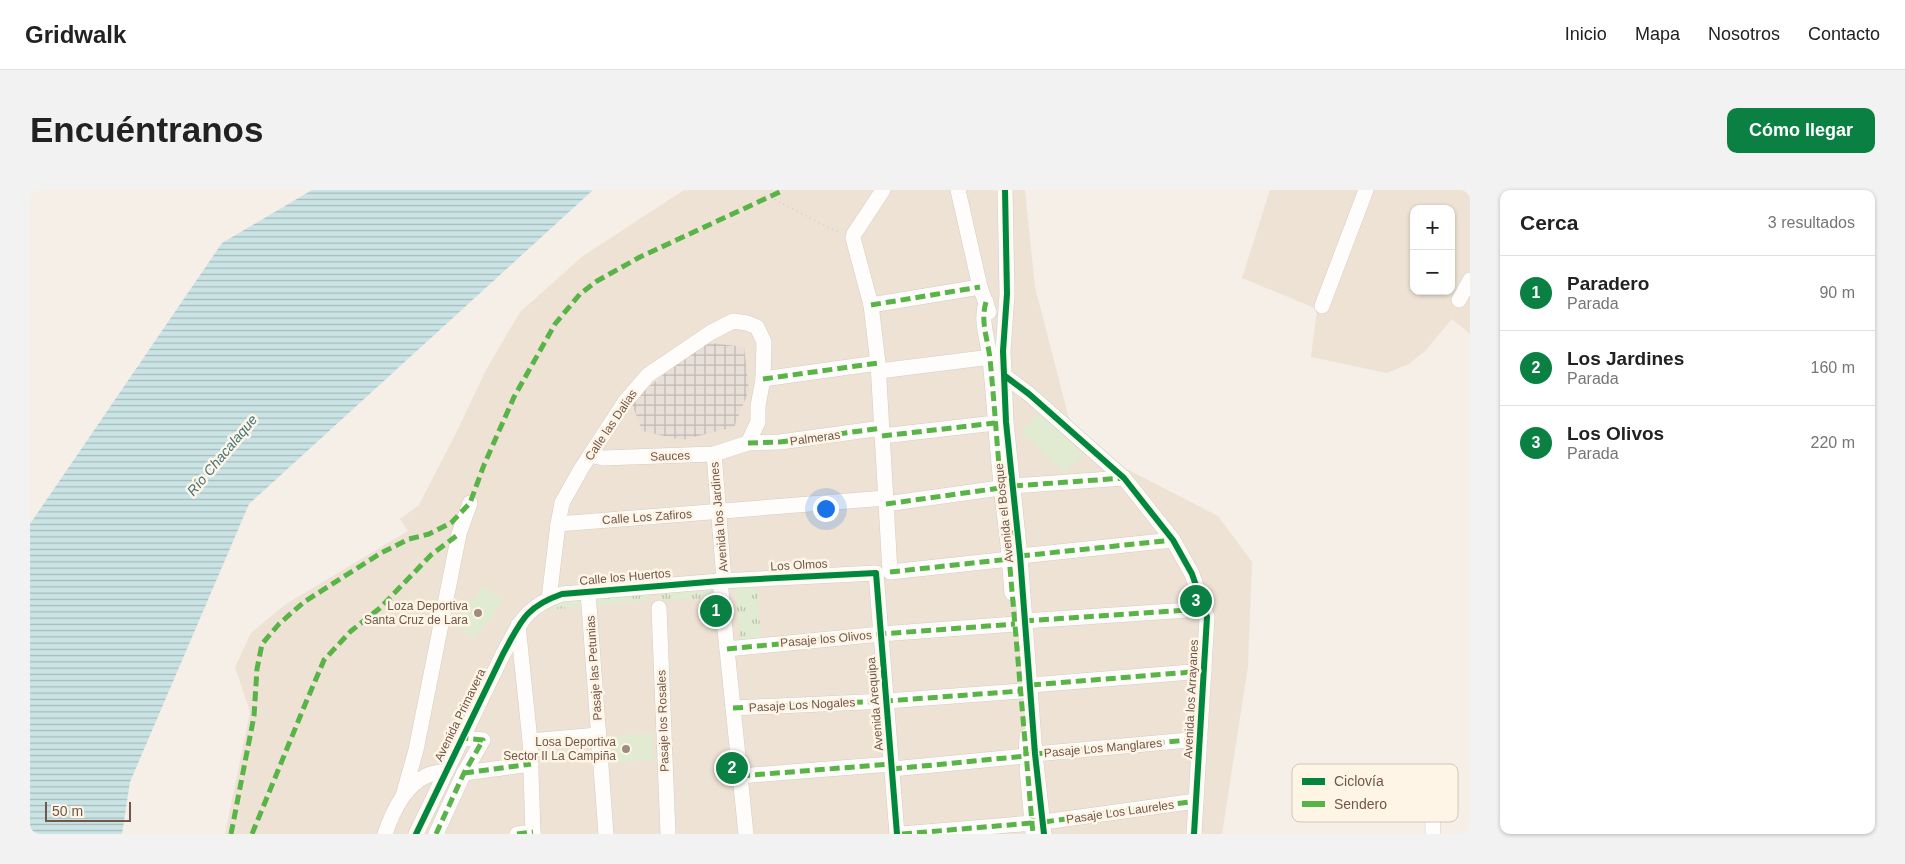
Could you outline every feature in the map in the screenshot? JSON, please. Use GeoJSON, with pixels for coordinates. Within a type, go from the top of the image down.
{"type":"FeatureCollection","features":[{"type":"Feature","properties":{"kind":"street"},"geometry":{"type":"LineString","coordinates":[[853,238],[883,190]]}},
{"type":"Feature","properties":{"kind":"street"},"geometry":{"type":"LineString","coordinates":[[958,190],[980,287],[1003,351]]}},
{"type":"Feature","properties":{"kind":"street","name":"Avenida el Bosque"},"geometry":{"type":"LineString","coordinates":[[1005,190],[1007,294],[1003,351],[1007,487],[1013,533],[1020,622]]}},
{"type":"Feature","properties":{"kind":"street"},"geometry":{"type":"LineString","coordinates":[[1322,306],[1366,190]]}},
{"type":"Feature","properties":{"kind":"street","name":"Avenida Arequipa"},"geometry":{"type":"LineString","coordinates":[[853,238],[871,305],[879,367],[886,501],[881,634],[897,834]]}},
{"type":"Feature","properties":{"kind":"street"},"geometry":{"type":"LineString","coordinates":[[1459,300],[1470,280]]}},
{"type":"Feature","properties":{"kind":"street"},"geometry":{"type":"LineString","coordinates":[[871,305],[980,287]]}},
{"type":"Feature","properties":{"kind":"street"},"geometry":{"type":"LineString","coordinates":[[986,302],[982,314],[990,357],[994,423],[1007,487]]}},
{"type":"Feature","properties":{"kind":"street","name":"Calle las Dalias"},"geometry":{"type":"LineString","coordinates":[[549,599],[562,503],[624,402],[648,375],[710,333],[733,321],[748,323],[757,327],[764,342],[763,379]]}},
{"type":"Feature","properties":{"kind":"street"},"geometry":{"type":"LineString","coordinates":[[748,443],[758,422],[758,406],[763,379],[983,358]]}},
{"type":"Feature","properties":{"kind":"street","name":"Avenida los Arrayanes"},"geometry":{"type":"LineString","coordinates":[[1005,376],[1029,394],[1124,478],[1173,540],[1192,574],[1207,617],[1194,834]]}},
{"type":"Feature","properties":{"kind":"street","name":"Palmeras"},"geometry":{"type":"LineString","coordinates":[[748,443],[780,442],[994,423]]}},
{"type":"Feature","properties":{"kind":"street","name":"Sauces"},"geometry":{"type":"LineString","coordinates":[[591,455],[603,458],[714,454],[748,443]]}},
{"type":"Feature","properties":{"kind":"street","name":"Avenida los Jardines"},"geometry":{"type":"LineString","coordinates":[[714,454],[727,649],[746,834]]}},
{"type":"Feature","properties":{"kind":"street","name":"Calle Los Zafiros"},"geometry":{"type":"LineString","coordinates":[[558,524],[718,511],[886,501],[1007,487],[1124,478]]}},
{"type":"Feature","properties":{"kind":"street"},"geometry":{"type":"LineString","coordinates":[[385,834],[403,796],[416,750],[459,534],[470,503]]}},
{"type":"Feature","properties":{"kind":"street","name":"Los Olmos"},"geometry":{"type":"LineString","coordinates":[[722,580],[883,572],[1173,540]]}},
{"type":"Feature","properties":{"kind":"street","name":"Calle los Huertos"},"geometry":{"type":"LineString","coordinates":[[530,609],[562,594],[722,580]]}},
{"type":"Feature","properties":{"kind":"street","name":"Pasaje las Petunias"},"geometry":{"type":"LineString","coordinates":[[588,592],[606,834]]}},
{"type":"Feature","properties":{"kind":"street","name":"Pasaje los Rosales"},"geometry":{"type":"LineString","coordinates":[[659,608],[668,834]]}},
{"type":"Feature","properties":{"kind":"street","name":"Avenida Primavera"},"geometry":{"type":"LineString","coordinates":[[416,834],[518,625],[530,609]]}},
{"type":"Feature","properties":{"kind":"street","name":"Pasaje los Olivos"},"geometry":{"type":"LineString","coordinates":[[727,649],[1020,622],[1204,609]]}},
{"type":"Feature","properties":{"kind":"street"},"geometry":{"type":"LineString","coordinates":[[1020,622],[1038,828]]}},
{"type":"Feature","properties":{"kind":"street"},"geometry":{"type":"LineString","coordinates":[[517,834],[533,833],[530,741],[518,625]]}},
{"type":"Feature","properties":{"kind":"street","name":"Pasaje Los Nogales"},"geometry":{"type":"LineString","coordinates":[[733,708],[886,701],[1204,671]]}},
{"type":"Feature","properties":{"kind":"street"},"geometry":{"type":"LineString","coordinates":[[1026,688],[1034,734],[1031,755],[1041,803],[1038,828]]}},
{"type":"Feature","properties":{"kind":"street"},"geometry":{"type":"LineString","coordinates":[[530,741],[598,735]]}},
{"type":"Feature","properties":{"kind":"street"},"geometry":{"type":"LineString","coordinates":[[436,834],[464,773],[483,740],[462,738]]}},
{"type":"Feature","properties":{"kind":"street","name":"Pasaje Los Manglares"},"geometry":{"type":"LineString","coordinates":[[740,776],[892,767],[1200,739]]}},
{"type":"Feature","properties":{"kind":"street"},"geometry":{"type":"LineString","coordinates":[[464,773],[531,764]]}},
{"type":"Feature","properties":{"kind":"street"},"geometry":{"type":"LineString","coordinates":[[403,796],[412,785],[427,775],[446,771]]}},
{"type":"Feature","properties":{"kind":"street","name":"Pasaje Los Laureles"},"geometry":{"type":"LineString","coordinates":[[902,834],[1038,828],[1196,801]]}},
{"type":"Feature","properties":{"kind":"path"},"geometry":{"type":"LineString","coordinates":[[770,197],[835,231],[848,233],[853,238]]}},
{"type":"Feature","properties":{"kind":"shaded area"},"geometry":{"type":"Polygon","coordinates":[[[684,190],[1025,190],[1035,287],[1069,419],[1109,460],[1218,516],[1252,562],[1248,666],[1222,834],[225,834],[250,712],[235,667],[251,633],[286,604],[408,531],[400,519],[419,505],[486,370],[520,312],[583,256],[684,190]]]}},
{"type":"Feature","properties":{"kind":"shaded area"},"geometry":{"type":"Polygon","coordinates":[[[1270,190],[1470,190],[1470,334],[1452,319],[1425,351],[1409,364],[1387,373],[1311,357],[1317,309],[1242,278],[1270,190]]]}},
{"type":"Feature","properties":{"kind":"shaded area"},"geometry":{"type":"Polygon","coordinates":[[[704,342],[744,347],[749,390],[734,427],[682,440],[642,431],[631,401],[704,342]]]}},
{"type":"Feature","properties":{"kind":"green space"},"geometry":{"type":"Polygon","coordinates":[[[1039,413],[1083,454],[1065,473],[1021,432],[1039,413]]]}},
{"type":"Feature","properties":{"kind":"green space","name":"Loza Deportiva Santa Cruz de Lara"},"geometry":{"type":"Polygon","coordinates":[[[484,586],[503,602],[473,639],[453,623],[484,586]]]}},
{"type":"Feature","properties":{"kind":"green space"},"geometry":{"type":"Polygon","coordinates":[[[709,588],[710,598],[661,601],[661,590],[709,588]]]}},
{"type":"Feature","properties":{"kind":"green space"},"geometry":{"type":"Polygon","coordinates":[[[757,588],[761,640],[741,644],[734,589],[757,588]]]}},
{"type":"Feature","properties":{"kind":"green space"},"geometry":{"type":"Polygon","coordinates":[[[649,591],[649,600],[593,606],[595,596],[649,591]]]}},
{"type":"Feature","properties":{"kind":"green space"},"geometry":{"type":"Polygon","coordinates":[[[581,600],[582,608],[545,609],[554,604],[581,600]]]}},
{"type":"Feature","properties":{"kind":"green space"},"geometry":{"type":"Polygon","coordinates":[[[652,733],[654,759],[605,764],[603,738],[652,733]]]}},
{"type":"Feature","properties":{"kind":"water","name":"Río Chacalaque"},"geometry":{"type":"Polygon","coordinates":[[[312,190],[593,190],[249,504],[130,782],[122,834],[30,834],[30,524],[222,243],[312,190]]]}},
{"type":"Feature","properties":{"kind":"marked path"},"geometry":{"type":"LineString","coordinates":[[231,834],[254,716],[257,669],[262,644],[279,624],[304,602],[381,553],[409,539],[429,534],[451,523],[470,503],[484,465],[514,397],[555,324],[580,294],[597,281],[640,257],[784,190]]}},
{"type":"Feature","properties":{"kind":"marked path"},"geometry":{"type":"LineString","coordinates":[[871,305],[980,287]]}},
{"type":"Feature","properties":{"kind":"marked path"},"geometry":{"type":"LineString","coordinates":[[986,302],[984,324],[990,359],[999,468],[1007,533]]}},
{"type":"Feature","properties":{"kind":"marked path"},"geometry":{"type":"LineString","coordinates":[[763,379],[878,363]]}},
{"type":"Feature","properties":{"kind":"marked path"},"geometry":{"type":"LineString","coordinates":[[882,436],[995,423]]}},
{"type":"Feature","properties":{"kind":"marked path"},"geometry":{"type":"LineString","coordinates":[[748,443],[780,442],[882,428]]}},
{"type":"Feature","properties":{"kind":"marked path"},"geometry":{"type":"LineString","coordinates":[[1013,486],[1124,478]]}},
{"type":"Feature","properties":{"kind":"marked path"},"geometry":{"type":"LineString","coordinates":[[886,504],[1000,488]]}},
{"type":"Feature","properties":{"kind":"marked path"},"geometry":{"type":"LineString","coordinates":[[1018,533],[1007,533],[1033,834]]}},
{"type":"Feature","properties":{"kind":"marked path"},"geometry":{"type":"LineString","coordinates":[[252,834],[324,660],[351,631],[380,608],[431,555],[459,534]]}},
{"type":"Feature","properties":{"kind":"marked path"},"geometry":{"type":"LineString","coordinates":[[1020,556],[1173,540]]}},
{"type":"Feature","properties":{"kind":"marked path"},"geometry":{"type":"LineString","coordinates":[[890,572],[1010,559]]}},
{"type":"Feature","properties":{"kind":"marked path"},"geometry":{"type":"LineString","coordinates":[[1024,621],[1204,609]]}},
{"type":"Feature","properties":{"kind":"marked path"},"geometry":{"type":"LineString","coordinates":[[727,649],[881,634],[1015,624]]}},
{"type":"Feature","properties":{"kind":"marked path"},"geometry":{"type":"LineString","coordinates":[[1031,685],[1204,671]]}},
{"type":"Feature","properties":{"kind":"marked path"},"geometry":{"type":"LineString","coordinates":[[733,708],[886,701],[1021,691]]}},
{"type":"Feature","properties":{"kind":"marked path"},"geometry":{"type":"LineString","coordinates":[[436,834],[464,773],[483,740],[462,738]]}},
{"type":"Feature","properties":{"kind":"marked path"},"geometry":{"type":"LineString","coordinates":[[1035,754],[1200,739]]}},
{"type":"Feature","properties":{"kind":"marked path"},"geometry":{"type":"LineString","coordinates":[[892,769],[1026,756],[1026,752]]}},
{"type":"Feature","properties":{"kind":"marked path"},"geometry":{"type":"LineString","coordinates":[[464,773],[531,764]]}},
{"type":"Feature","properties":{"kind":"marked path"},"geometry":{"type":"LineString","coordinates":[[740,776],[891,764]]}},
{"type":"Feature","properties":{"kind":"marked path"},"geometry":{"type":"LineString","coordinates":[[1044,822],[1196,801]]}},
{"type":"Feature","properties":{"kind":"marked path"},"geometry":{"type":"LineString","coordinates":[[902,834],[1032,823],[1033,818]]}},
{"type":"Feature","properties":{"kind":"marked path"},"geometry":{"type":"LineString","coordinates":[[517,834],[533,832]]}},
{"type":"Feature","properties":{"kind":"cycle path"},"geometry":{"type":"LineString","coordinates":[[1005,190],[1007,294],[1003,351],[1006,422],[1020,556],[1035,754],[1044,834]]}},
{"type":"Feature","properties":{"kind":"cycle path"},"geometry":{"type":"LineString","coordinates":[[1005,376],[1029,394],[1124,478],[1173,540],[1192,574],[1207,617],[1194,834]]}},
{"type":"Feature","properties":{"kind":"cycle path"},"geometry":{"type":"LineString","coordinates":[[416,834],[509,642],[525,616],[540,604],[562,594],[720,581],[876,573],[897,834]]}},
{"type":"Feature","properties":{"kind":"place","name":"Los Olivos"},"geometry":{"type":"Point","coordinates":[1196,601]}},
{"type":"Feature","properties":{"kind":"place","name":"Paradero"},"geometry":{"type":"Point","coordinates":[716,611]}},
{"type":"Feature","properties":{"kind":"place","name":"Loza Deportiva Santa Cruz de Lara"},"geometry":{"type":"Point","coordinates":[478,613]}},
{"type":"Feature","properties":{"kind":"place","name":"Losa Deportiva Sector II La Campiña"},"geometry":{"type":"Point","coordinates":[626,749]}},
{"type":"Feature","properties":{"kind":"place","name":"Los Jardines"},"geometry":{"type":"Point","coordinates":[732,768]}}]}
